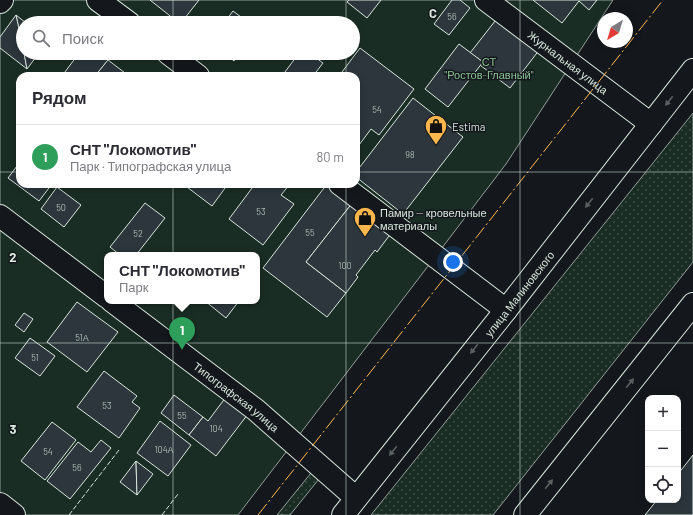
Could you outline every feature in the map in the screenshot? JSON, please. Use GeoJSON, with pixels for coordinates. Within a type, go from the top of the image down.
{"type":"FeatureCollection","features":[{"type":"Feature","properties":{"kind":"main road"},"geometry":{"type":"LineString","coordinates":[[98,0],[120,16]]}},
{"type":"Feature","properties":{"kind":"main road","name":"Журнальная улица"},"geometry":{"type":"LineString","coordinates":[[486,0],[650,124]]}},
{"type":"Feature","properties":{"kind":"main road"},"geometry":{"type":"LineString","coordinates":[[177,60],[193,72]]}},
{"type":"Feature","properties":{"kind":"main road","name":"улица Малиновского"},"geometry":{"type":"LineString","coordinates":[[343,515],[506,310],[693,70]]}},
{"type":"Feature","properties":{"kind":"main road"},"geometry":{"type":"LineString","coordinates":[[345,188],[506,310]]}},
{"type":"Feature","properties":{"kind":"main road"},"geometry":{"type":"LineString","coordinates":[[0,216],[104,295]]}},
{"type":"Feature","properties":{"kind":"main road","name":"Типографская улица"},"geometry":{"type":"LineString","coordinates":[[116,304],[256,410],[356,498]]}},
{"type":"Feature","properties":{"kind":"main road"},"geometry":{"type":"LineString","coordinates":[[525,515],[693,304]]}},
{"type":"Feature","properties":{"kind":"main road"},"geometry":{"type":"LineString","coordinates":[[0,504],[14,515]]}},
{"type":"Feature","properties":{"kind":"green space","name":"СТ \"Ростов-Главный\""},"geometry":{"type":"Polygon","coordinates":[[[0,0],[613,0],[605,12],[597,12],[597,25],[506,164],[238,515],[0,515],[0,0]]]}},
{"type":"Feature","properties":{"kind":"green space"},"geometry":{"type":"Polygon","coordinates":[[[693,113],[693,262],[493,515],[371,515],[693,113]]]}},
{"type":"Feature","properties":{"kind":"green space"},"geometry":{"type":"Polygon","coordinates":[[[311,473],[319,479],[290,515],[277,515],[311,473]]]}},
{"type":"Feature","properties":{"kind":"building"},"geometry":{"type":"Polygon","coordinates":[[[150,0],[199,0],[186,16],[170,16],[150,0]]]}},
{"type":"Feature","properties":{"kind":"building"},"geometry":{"type":"Polygon","coordinates":[[[349,0],[381,0],[367,18],[347,2],[349,0]]]}},
{"type":"Feature","properties":{"kind":"building"},"geometry":{"type":"Polygon","coordinates":[[[452,0],[460,0],[470,8],[449,35],[434,24],[452,0]]]}},
{"type":"Feature","properties":{"kind":"building"},"geometry":{"type":"Polygon","coordinates":[[[533,0],[597,0],[589,10],[579,1],[562,23],[533,0]]]}},
{"type":"Feature","properties":{"kind":"building"},"geometry":{"type":"Polygon","coordinates":[[[233,11],[240,16],[229,16],[233,11]]]}},
{"type":"Feature","properties":{"kind":"building"},"geometry":{"type":"Polygon","coordinates":[[[16,15],[16,60],[25,60],[27,69],[0,48],[0,37],[16,15]]]}},
{"type":"Feature","properties":{"kind":"building"},"geometry":{"type":"Polygon","coordinates":[[[499,16],[540,49],[510,88],[480,65],[483,62],[470,53],[499,16]]]}},
{"type":"Feature","properties":{"kind":"building"},"geometry":{"type":"Polygon","coordinates":[[[459,44],[483,62],[448,107],[425,89],[459,44]]]}},
{"type":"Feature","properties":{"kind":"building"},"geometry":{"type":"Polygon","coordinates":[[[360,48],[414,89],[379,135],[371,129],[360,144],[360,72],[342,72],[351,60],[360,60],[360,48]]]}},
{"type":"Feature","properties":{"kind":"building"},"geometry":{"type":"Polygon","coordinates":[[[25,60],[34,60],[27,69],[25,60]]]}},
{"type":"Feature","properties":{"kind":"building"},"geometry":{"type":"Polygon","coordinates":[[[74,60],[108,60],[98,72],[65,72],[74,60]]]}},
{"type":"Feature","properties":{"kind":"building"},"geometry":{"type":"Polygon","coordinates":[[[108,60],[124,72],[98,72],[108,60]]]}},
{"type":"Feature","properties":{"kind":"building"},"geometry":{"type":"Polygon","coordinates":[[[294,60],[319,60],[323,63],[316,72],[285,72],[294,60]]]}},
{"type":"Feature","properties":{"kind":"building"},"geometry":{"type":"Polygon","coordinates":[[[413,98],[463,137],[403,214],[360,180],[360,167],[413,98]]]}},
{"type":"Feature","properties":{"kind":"building"},"geometry":{"type":"Polygon","coordinates":[[[16,167],[16,184],[8,178],[16,167]]]}},
{"type":"Feature","properties":{"kind":"building"},"geometry":{"type":"Polygon","coordinates":[[[21,188],[49,188],[39,201],[21,188]]]}},
{"type":"Feature","properties":{"kind":"building"},"geometry":{"type":"Polygon","coordinates":[[[56,188],[81,205],[64,227],[41,209],[56,188]]]}},
{"type":"Feature","properties":{"kind":"building"},"geometry":{"type":"Polygon","coordinates":[[[188,188],[225,188],[212,206],[188,188]]]}},
{"type":"Feature","properties":{"kind":"building"},"geometry":{"type":"Polygon","coordinates":[[[252,188],[287,188],[281,195],[294,204],[263,245],[229,219],[252,188]]]}},
{"type":"Feature","properties":{"kind":"building"},"geometry":{"type":"Polygon","coordinates":[[[324,188],[335,188],[353,202],[306,262],[346,293],[327,317],[263,268],[324,188]]]}},
{"type":"Feature","properties":{"kind":"building"},"geometry":{"type":"Polygon","coordinates":[[[353,202],[392,232],[377,252],[375,250],[356,275],[358,277],[346,293],[306,262],[353,202]]]}},
{"type":"Feature","properties":{"kind":"building"},"geometry":{"type":"Polygon","coordinates":[[[145,203],[165,218],[138,252],[116,252],[110,247],[145,203]]]}},
{"type":"Feature","properties":{"kind":"building"},"geometry":{"type":"Polygon","coordinates":[[[77,302],[118,332],[87,372],[47,342],[77,302]]]}},
{"type":"Feature","properties":{"kind":"building"},"geometry":{"type":"Polygon","coordinates":[[[209,304],[237,304],[226,318],[209,304]]]}},
{"type":"Feature","properties":{"kind":"building"},"geometry":{"type":"Polygon","coordinates":[[[24,313],[33,319],[24,332],[15,325],[24,313]]]}},
{"type":"Feature","properties":{"kind":"building"},"geometry":{"type":"Polygon","coordinates":[[[30,338],[55,356],[40,376],[15,358],[30,338]]]}},
{"type":"Feature","properties":{"kind":"building"},"geometry":{"type":"Polygon","coordinates":[[[104,371],[137,396],[132,402],[140,408],[119,438],[77,407],[104,371]]]}},
{"type":"Feature","properties":{"kind":"building"},"geometry":{"type":"Polygon","coordinates":[[[174,395],[203,417],[189,435],[161,413],[174,395]]]}},
{"type":"Feature","properties":{"kind":"building"},"geometry":{"type":"Polygon","coordinates":[[[226,397],[248,414],[216,456],[189,435],[203,417],[208,421],[226,397]]]}},
{"type":"Feature","properties":{"kind":"building"},"geometry":{"type":"Polygon","coordinates":[[[160,421],[191,445],[168,476],[137,453],[160,421]]]}},
{"type":"Feature","properties":{"kind":"building"},"geometry":{"type":"Polygon","coordinates":[[[52,422],[76,440],[45,480],[21,461],[52,422]]]}},
{"type":"Feature","properties":{"kind":"building"},"geometry":{"type":"Polygon","coordinates":[[[101,440],[111,448],[70,499],[47,481],[78,442],[91,452],[101,440]]]}},
{"type":"Feature","properties":{"kind":"building"},"geometry":{"type":"Polygon","coordinates":[[[693,455],[693,515],[645,515],[655,503],[681,503],[681,470],[693,455]]]}},
{"type":"Feature","properties":{"kind":"building"},"geometry":{"type":"Polygon","coordinates":[[[136,461],[137,495],[120,482],[136,461]]]}},
{"type":"Feature","properties":{"kind":"building"},"geometry":{"type":"Polygon","coordinates":[[[136,461],[153,474],[137,495],[136,461]]]}},
{"type":"Feature","properties":{"kind":"fence"},"geometry":{"type":"LineString","coordinates":[[69,515],[119,450]]}},
{"type":"Feature","properties":{"kind":"fence"},"geometry":{"type":"LineString","coordinates":[[162,515],[178,494]]}},
{"type":"Feature","properties":{"kind":"power"},"geometry":{"type":"LineString","coordinates":[[258,515],[663,0]]}},
{"type":"Feature","properties":{"kind":"place","name":"Estima"},"geometry":{"type":"Point","coordinates":[436,146]}},
{"type":"Feature","properties":{"kind":"place","name":"Памир — кровельные материалы"},"geometry":{"type":"Point","coordinates":[365,238]}},
{"type":"Feature","properties":{"kind":"place","name":"СНТ \"Локомотив\""},"geometry":{"type":"Point","coordinates":[182,350]}}]}
